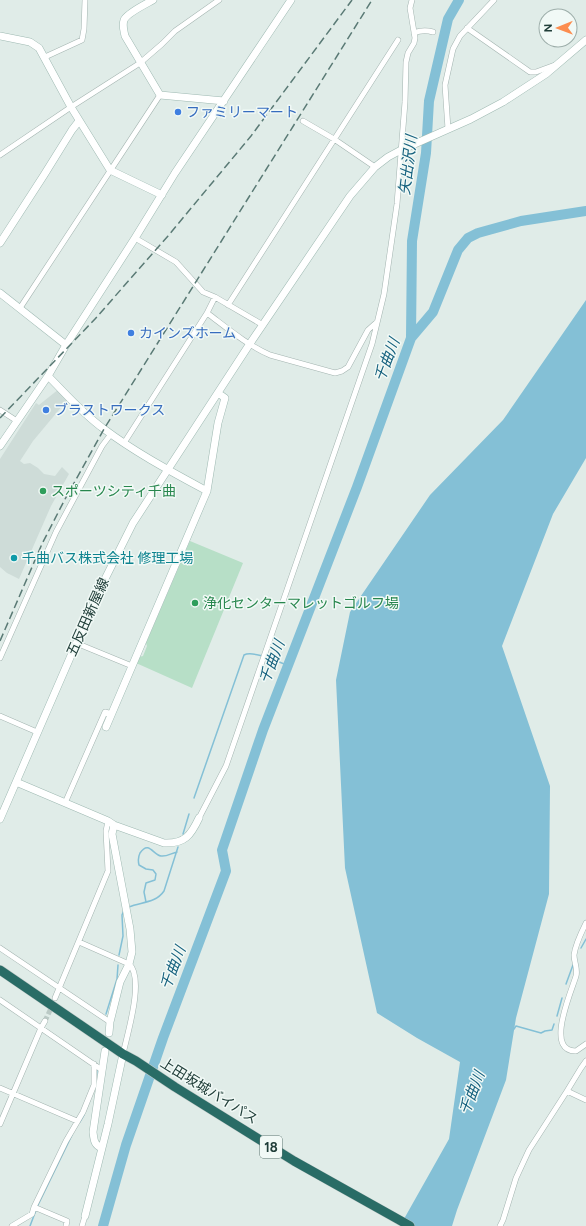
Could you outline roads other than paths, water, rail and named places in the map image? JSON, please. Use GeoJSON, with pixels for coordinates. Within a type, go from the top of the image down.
{"type":"FeatureCollection","features":[{"type":"Feature","properties":{"kind":"highway","name":"上田坂城バイパス"},"geometry":{"type":"LineString","coordinates":[[0,970],[123,1054],[175,1087],[294,1161],[410,1226]]}},
{"type":"Feature","properties":{"kind":"street"},"geometry":{"type":"LineString","coordinates":[[45,57],[82,40],[85,0]]}},
{"type":"Feature","properties":{"kind":"street"},"geometry":{"type":"LineString","coordinates":[[153,0],[128,15],[124,20],[123,26],[125,36],[160,95]]}},
{"type":"Feature","properties":{"kind":"street"},"geometry":{"type":"LineString","coordinates":[[0,155],[140,63],[175,31],[219,0]]}},
{"type":"Feature","properties":{"kind":"street"},"geometry":{"type":"LineString","coordinates":[[0,446],[48,376],[175,173],[291,0]]}},
{"type":"Feature","properties":{"kind":"street"},"geometry":{"type":"LineString","coordinates":[[16,782],[111,823],[159,841],[172,843],[182,841],[189,836],[226,766],[372,344],[384,294],[397,204],[403,149],[406,62],[408,53],[414,43],[415,38],[410,8],[412,0]]}},
{"type":"Feature","properties":{"kind":"street"},"geometry":{"type":"LineString","coordinates":[[446,129],[445,85],[453,49],[460,36],[494,0]]}},
{"type":"Feature","properties":{"kind":"street"},"geometry":{"type":"LineString","coordinates":[[467,28],[530,72],[536,72],[559,63]]}},
{"type":"Feature","properties":{"kind":"street"},"geometry":{"type":"LineString","coordinates":[[414,33],[421,30],[433,32]]}},
{"type":"Feature","properties":{"kind":"street"},"geometry":{"type":"LineString","coordinates":[[0,36],[30,42],[39,48],[79,121],[110,170],[162,195]]}},
{"type":"Feature","properties":{"kind":"street"},"geometry":{"type":"LineString","coordinates":[[228,305],[398,40]]}},
{"type":"Feature","properties":{"kind":"street","name":"五反田新屋線"},"geometry":{"type":"LineString","coordinates":[[0,819],[76,643],[111,566],[133,523],[249,344],[350,196],[375,168],[388,157],[446,129],[471,119],[503,102],[546,74],[586,40]]}},
{"type":"Feature","properties":{"kind":"street"},"geometry":{"type":"LineString","coordinates":[[160,95],[224,101]]}},
{"type":"Feature","properties":{"kind":"street"},"geometry":{"type":"LineString","coordinates":[[20,308],[160,95]]}},
{"type":"Feature","properties":{"kind":"street"},"geometry":{"type":"LineString","coordinates":[[0,243],[79,121]]}},
{"type":"Feature","properties":{"kind":"street"},"geometry":{"type":"LineString","coordinates":[[303,121],[334,139],[375,168]]}},
{"type":"Feature","properties":{"kind":"street"},"geometry":{"type":"LineString","coordinates":[[135,238],[176,262],[203,292],[215,297],[263,325]]}},
{"type":"Feature","properties":{"kind":"street"},"geometry":{"type":"LineString","coordinates":[[0,294],[66,345]]}},
{"type":"Feature","properties":{"kind":"street"},"geometry":{"type":"LineString","coordinates":[[124,443],[207,313],[215,297]]}},
{"type":"Feature","properties":{"kind":"street"},"geometry":{"type":"LineString","coordinates":[[207,313],[249,344],[270,355],[335,373],[338,373],[348,367],[368,330],[377,322]]}},
{"type":"Feature","properties":{"kind":"street"},"geometry":{"type":"LineString","coordinates":[[48,376],[85,414],[111,434],[167,469],[207,491]]}},
{"type":"Feature","properties":{"kind":"street"},"geometry":{"type":"LineString","coordinates":[[106,728],[207,491],[218,423],[225,398],[218,393]]}},
{"type":"Feature","properties":{"kind":"street"},"geometry":{"type":"LineString","coordinates":[[0,410],[17,421]]}},
{"type":"Feature","properties":{"kind":"street"},"geometry":{"type":"LineString","coordinates":[[0,658],[56,532],[102,446],[111,434]]}},
{"type":"Feature","properties":{"kind":"street"},"geometry":{"type":"LineString","coordinates":[[76,643],[132,666]]}},
{"type":"Feature","properties":{"kind":"street"},"geometry":{"type":"LineString","coordinates":[[65,803],[105,712],[112,714]]}},
{"type":"Feature","properties":{"kind":"street"},"geometry":{"type":"LineString","coordinates":[[0,716],[37,732]]}},
{"type":"Feature","properties":{"kind":"street"},"geometry":{"type":"LineString","coordinates":[[109,1033],[110,1022],[120,982],[129,964],[132,952],[127,908],[111,823]]}},
{"type":"Feature","properties":{"kind":"street"},"geometry":{"type":"LineString","coordinates":[[56,998],[108,871],[106,831],[111,823]]}},
{"type":"Feature","properties":{"kind":"street"},"geometry":{"type":"LineString","coordinates":[[586,923],[575,951],[574,956],[576,974],[563,1017],[560,1033],[561,1039],[566,1048],[572,1051],[580,1049],[586,1044]]}},
{"type":"Feature","properties":{"kind":"street"},"geometry":{"type":"LineString","coordinates":[[79,942],[129,964],[134,970],[135,991],[133,1010],[102,1148],[82,1226]]}},
{"type":"Feature","properties":{"kind":"street"},"geometry":{"type":"LineString","coordinates":[[0,948],[110,1022]]}},
{"type":"Feature","properties":{"kind":"street"},"geometry":{"type":"LineString","coordinates":[[0,1000],[102,1070]]}},
{"type":"Feature","properties":{"kind":"street"},"geometry":{"type":"LineString","coordinates":[[0,1124],[45,1021]]}},
{"type":"Feature","properties":{"kind":"street"},"geometry":{"type":"LineString","coordinates":[[102,1148],[97,1146],[95,1143],[93,1132],[105,1051]]}},
{"type":"Feature","properties":{"kind":"street"},"geometry":{"type":"LineString","coordinates":[[500,1226],[521,1165],[530,1148],[586,1061]]}},
{"type":"Feature","properties":{"kind":"street"},"geometry":{"type":"LineString","coordinates":[[12,1226],[32,1214],[36,1208],[66,1140],[83,1112],[94,1085],[94,1064]]}},
{"type":"Feature","properties":{"kind":"street"},"geometry":{"type":"LineString","coordinates":[[0,1088],[77,1121]]}},
{"type":"Feature","properties":{"kind":"street"},"geometry":{"type":"LineString","coordinates":[[567,1092],[586,1100]]}},
{"type":"Feature","properties":{"kind":"street"},"geometry":{"type":"LineString","coordinates":[[36,1208],[67,1220],[66,1226]]}},
{"type":"Feature","properties":{"kind":"water"},"geometry":{"type":"Polygon","coordinates":[[[586,300],[586,458],[553,514],[502,646],[550,786],[549,894],[516,1018],[506,1080],[452,1226],[400,1226],[449,1139],[460,1062],[377,1013],[345,868],[336,680],[350,612],[430,495],[503,420],[586,300]]]}},
{"type":"Feature","properties":{"kind":"waterway","name":"矢出沢川"},"geometry":{"type":"LineString","coordinates":[[411,338],[412,241],[426,153],[429,101],[448,19],[459,0]]}},
{"type":"Feature","properties":{"kind":"waterway","name":"千曲川"},"geometry":{"type":"LineString","coordinates":[[103,1226],[126,1145],[163,1038],[226,871],[222,850],[263,730],[357,487],[411,338],[433,312],[458,250],[468,238],[478,233],[521,221],[586,211]]}},
{"type":"Feature","properties":{"kind":"waterway"},"geometry":{"type":"LineString","coordinates":[[194,798],[244,655],[259,655],[287,665]]}},
{"type":"Feature","properties":{"kind":"waterway"},"geometry":{"type":"LineString","coordinates":[[183,834],[189,814]]}},
{"type":"Feature","properties":{"kind":"waterway"},"geometry":{"type":"LineString","coordinates":[[129,907],[153,900],[161,895],[164,891],[178,847]]}},
{"type":"Feature","properties":{"kind":"waterway"},"geometry":{"type":"LineString","coordinates":[[146,902],[144,892],[146,883],[155,880],[156,874],[153,870],[146,869],[139,865],[138,859],[140,853],[146,848],[151,849],[161,856],[177,852]]}},
{"type":"Feature","properties":{"kind":"waterway"},"geometry":{"type":"LineString","coordinates":[[119,955],[123,936],[122,915],[124,910]]}},
{"type":"Feature","properties":{"kind":"waterway"},"geometry":{"type":"LineString","coordinates":[[581,948],[586,939]]}},
{"type":"Feature","properties":{"kind":"waterway"},"geometry":{"type":"LineString","coordinates":[[106,1014],[117,979],[118,965]]}},
{"type":"Feature","properties":{"kind":"waterway"},"geometry":{"type":"LineString","coordinates":[[566,984],[573,965]]}},
{"type":"Feature","properties":{"kind":"waterway"},"geometry":{"type":"LineString","coordinates":[[557,1016],[562,998]]}},
{"type":"Feature","properties":{"kind":"waterway"},"geometry":{"type":"LineString","coordinates":[[514,1029],[516,1026],[541,1033],[552,1030],[554,1024]]}},
{"type":"Feature","properties":{"kind":"waterway"},"geometry":{"type":"LineString","coordinates":[[96,1083],[97,1069]]}},
{"type":"Feature","properties":{"kind":"waterway"},"geometry":{"type":"LineString","coordinates":[[80,1122],[84,1115]]}},
{"type":"Feature","properties":{"kind":"waterway"},"geometry":{"type":"LineString","coordinates":[[30,1226],[38,1205],[72,1135]]}},
{"type":"Feature","properties":{"kind":"tunnel"},"geometry":{"type":"LineString","coordinates":[[45,1021],[53,1004]]}},
{"type":"Feature","properties":{"kind":"railway"},"geometry":{"type":"LineString","coordinates":[[0,418],[95,319],[168,236],[251,136],[352,0]]}},
{"type":"Feature","properties":{"kind":"railway"},"geometry":{"type":"LineString","coordinates":[[0,641],[42,544],[104,429],[372,0]]}},
{"type":"Feature","properties":{"kind":"place","name":"ファミリーマート"},"geometry":{"type":"Point","coordinates":[178,112]}},
{"type":"Feature","properties":{"kind":"place","name":"カインズホーム"},"geometry":{"type":"Point","coordinates":[131,333]}},
{"type":"Feature","properties":{"kind":"place","name":"ブラストワークス"},"geometry":{"type":"Point","coordinates":[46,410]}},
{"type":"Feature","properties":{"kind":"place","name":"スポーツシティ千曲"},"geometry":{"type":"Point","coordinates":[43,491]}},
{"type":"Feature","properties":{"kind":"place","name":"千曲バス株式会社 修理工場"},"geometry":{"type":"Point","coordinates":[14,558]}},
{"type":"Feature","properties":{"kind":"place","name":"浄化センターマレットゴルフ場"},"geometry":{"type":"Point","coordinates":[195,603]}}]}
